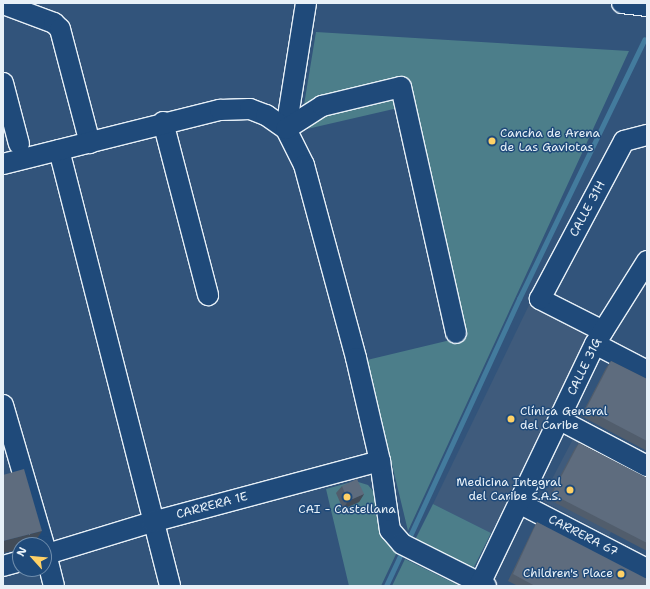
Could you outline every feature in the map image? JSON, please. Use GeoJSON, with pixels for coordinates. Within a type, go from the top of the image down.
{"type":"FeatureCollection","features":[{"type":"Feature","properties":{"kind":"street"},"geometry":{"type":"LineString","coordinates":[[286,129],[306,3]]}},
{"type":"Feature","properties":{"kind":"street"},"geometry":{"type":"LineString","coordinates":[[622,3],[647,6]]}},
{"type":"Feature","properties":{"kind":"street"},"geometry":{"type":"LineString","coordinates":[[3,4],[54,23],[60,29],[90,143]]}},
{"type":"Feature","properties":{"kind":"street"},"geometry":{"type":"LineString","coordinates":[[3,84],[18,144]]}},
{"type":"Feature","properties":{"kind":"street"},"geometry":{"type":"LineString","coordinates":[[286,129],[322,106],[400,87],[456,333]]}},
{"type":"Feature","properties":{"kind":"street"},"geometry":{"type":"LineString","coordinates":[[3,164],[90,143],[164,122],[220,110],[250,109],[266,115],[286,129],[304,165],[356,358],[380,461],[390,530],[402,544],[482,585]]}},
{"type":"Feature","properties":{"kind":"street"},"geometry":{"type":"LineString","coordinates":[[164,122],[208,295]]}},
{"type":"Feature","properties":{"kind":"street","name":"CALLE 31H"},"geometry":{"type":"LineString","coordinates":[[599,338],[540,299],[624,141],[647,135]]}},
{"type":"Feature","properties":{"kind":"street"},"geometry":{"type":"LineString","coordinates":[[59,150],[152,522],[170,586]]}},
{"type":"Feature","properties":{"kind":"street","name":"CALLE 31G"},"geometry":{"type":"LineString","coordinates":[[482,585],[519,503],[599,338],[647,261]]}},
{"type":"Feature","properties":{"kind":"street"},"geometry":{"type":"LineString","coordinates":[[599,338],[647,371]]}},
{"type":"Feature","properties":{"kind":"street"},"geometry":{"type":"LineString","coordinates":[[3,405],[40,537]]}},
{"type":"Feature","properties":{"kind":"street"},"geometry":{"type":"LineString","coordinates":[[560,420],[647,466]]}},
{"type":"Feature","properties":{"kind":"street","name":"CARRERA 1E"},"geometry":{"type":"LineString","coordinates":[[52,548],[380,461]]}},
{"type":"Feature","properties":{"kind":"street","name":"CARRERA 67"},"geometry":{"type":"LineString","coordinates":[[519,503],[647,569]]}},
{"type":"Feature","properties":{"kind":"shaded area","name":"Clínica General del Caribe"},"geometry":{"type":"Polygon","coordinates":[[[530,303],[590,335],[491,533],[433,504],[530,303]]]}},
{"type":"Feature","properties":{"kind":"shaded area","name":"Medicina Integral del Caribe S.A.S."},"geometry":{"type":"Polygon","coordinates":[[[573,439],[600,454],[624,507],[609,536],[541,500],[573,439]]]}},
{"type":"Feature","properties":{"kind":"green space"},"geometry":{"type":"Polygon","coordinates":[[[316,32],[629,51],[408,531],[367,360],[463,337],[411,105],[307,129],[303,111],[316,32]]]}},
{"type":"Feature","properties":{"kind":"green space"},"geometry":{"type":"Polygon","coordinates":[[[355,481],[368,485],[374,492],[377,510],[397,552],[381,586],[349,586],[326,489],[355,481]]]}},
{"type":"Feature","properties":{"kind":"green space"},"geometry":{"type":"Polygon","coordinates":[[[433,504],[491,533],[472,571],[414,542],[433,504]]]}},
{"type":"Feature","properties":{"kind":"green space"},"geometry":{"type":"Polygon","coordinates":[[[405,559],[460,586],[392,586],[405,559]]]}},
{"type":"Feature","properties":{"kind":"building"},"geometry":{"type":"Polygon","coordinates":[[[611,361],[647,379],[647,441],[586,409],[611,361]]]}},
{"type":"Feature","properties":{"kind":"building"},"geometry":{"type":"Polygon","coordinates":[[[579,443],[647,478],[647,543],[552,494],[579,443]]]}},
{"type":"Feature","properties":{"kind":"building"},"geometry":{"type":"Polygon","coordinates":[[[24,469],[42,531],[19,537],[12,537],[12,539],[3,541],[3,475],[24,469]]]}},
{"type":"Feature","properties":{"kind":"building"},"geometry":{"type":"Polygon","coordinates":[[[357,479],[364,494],[348,501],[342,486],[357,479]]]}},
{"type":"Feature","properties":{"kind":"building"},"geometry":{"type":"Polygon","coordinates":[[[537,522],[647,579],[647,586],[535,586],[513,574],[537,522]]]}},
{"type":"Feature","properties":{"kind":"waterway"},"geometry":{"type":"LineString","coordinates":[[410,536],[519,299],[644,40]]}},
{"type":"Feature","properties":{"kind":"waterway"},"geometry":{"type":"LineString","coordinates":[[386,586],[400,556]]}},
{"type":"Feature","properties":{"kind":"place","name":"Cancha de Arena de Las Gaviotas"},"geometry":{"type":"Point","coordinates":[492,141]}},
{"type":"Feature","properties":{"kind":"place","name":"Clínica General del Caribe"},"geometry":{"type":"Point","coordinates":[511,419]}},
{"type":"Feature","properties":{"kind":"place","name":"Medicina Integral del Caribe S.A.S."},"geometry":{"type":"Point","coordinates":[570,490]}},
{"type":"Feature","properties":{"kind":"place","name":"CAI - Castellana"},"geometry":{"type":"Point","coordinates":[347,497]}},
{"type":"Feature","properties":{"kind":"place","name":"Children's Place"},"geometry":{"type":"Point","coordinates":[621,574]}}]}
